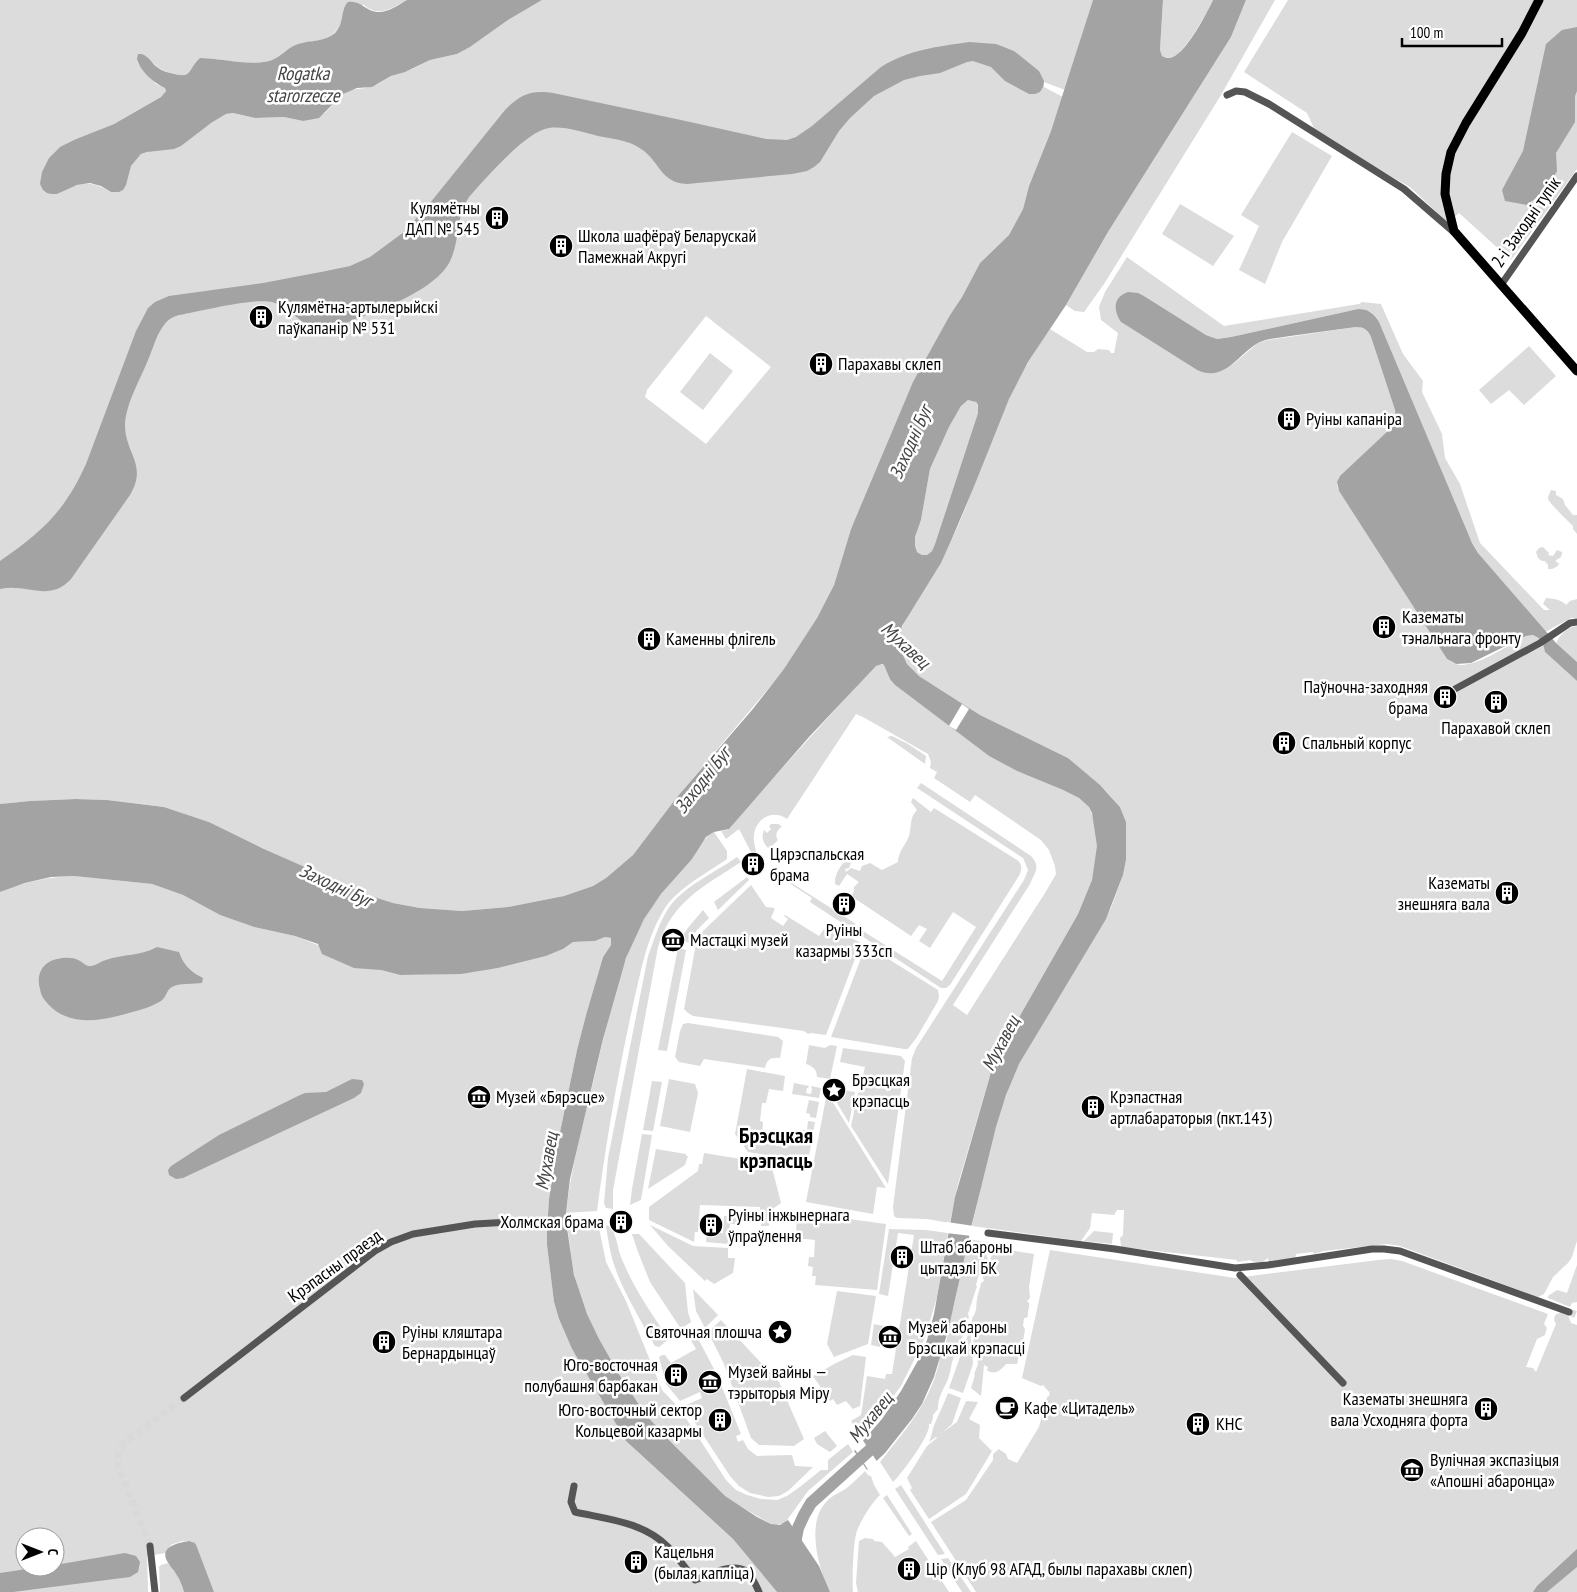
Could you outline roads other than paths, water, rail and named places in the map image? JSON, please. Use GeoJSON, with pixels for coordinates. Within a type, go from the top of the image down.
{"type":"FeatureCollection","features":[{"type":"Feature","properties":{"kind":"main road"},"geometry":{"type":"LineString","coordinates":[[1539,0],[1522,33],[1466,123],[1451,152],[1446,174],[1445,194],[1454,231],[1577,371]]}},
{"type":"Feature","properties":{"kind":"street"},"geometry":{"type":"LineString","coordinates":[[1227,96],[1236,91],[1245,92],[1269,104],[1404,189],[1458,236]]}},
{"type":"Feature","properties":{"kind":"street","name":"2-і Заходні тупік"},"geometry":{"type":"LineString","coordinates":[[1500,284],[1577,176]]}},
{"type":"Feature","properties":{"kind":"street"},"geometry":{"type":"LineString","coordinates":[[1455,689],[1540,643],[1570,624],[1577,622]]}},
{"type":"Feature","properties":{"kind":"street","name":"Крэпасны праезд"},"geometry":{"type":"LineString","coordinates":[[184,1398],[375,1251],[391,1242],[431,1231],[475,1224],[529,1221]]}},
{"type":"Feature","properties":{"kind":"street"},"geometry":{"type":"LineString","coordinates":[[988,1233],[1115,1249],[1234,1268],[1268,1265],[1372,1249],[1400,1251],[1569,1312]]}},
{"type":"Feature","properties":{"kind":"street"},"geometry":{"type":"LineString","coordinates":[[1240,1275],[1343,1383]]}},
{"type":"Feature","properties":{"kind":"street"},"geometry":{"type":"LineString","coordinates":[[574,1486],[571,1502],[575,1512],[634,1524],[668,1546],[695,1580],[728,1568],[737,1568],[746,1572],[752,1578],[759,1592]]}},
{"type":"Feature","properties":{"kind":"street"},"geometry":{"type":"LineString","coordinates":[[150,1546],[155,1592]]}},
{"type":"Feature","properties":{"kind":"water","name":"Rogatka starorzecze"},"geometry":{"type":"Polygon","coordinates":[[[407,0],[542,0],[457,54],[430,60],[405,72],[391,76],[372,87],[357,88],[343,94],[319,118],[303,121],[284,117],[255,118],[233,113],[226,114],[181,146],[174,149],[141,154],[131,166],[126,185],[119,192],[111,192],[101,186],[90,183],[77,185],[57,194],[47,193],[43,190],[40,184],[42,172],[49,158],[60,147],[114,124],[161,97],[166,91],[165,88],[152,80],[144,72],[137,59],[138,54],[147,56],[161,70],[181,75],[187,74],[200,58],[256,63],[265,62],[276,58],[294,45],[331,36],[340,25],[348,2],[381,12],[407,0]]]}},
{"type":"Feature","properties":{"kind":"water","name":"Заходні Буг"},"geometry":{"type":"Polygon","coordinates":[[[1093,0],[1163,0],[1160,50],[1162,56],[1169,58],[1178,53],[1190,40],[1213,0],[1246,0],[1231,37],[1108,232],[1066,305],[1028,362],[1009,399],[941,563],[902,626],[900,649],[907,664],[919,676],[980,715],[1068,758],[1100,785],[1120,807],[1126,822],[1126,860],[1123,875],[1106,919],[1019,1064],[1006,1095],[996,1127],[972,1224],[948,1331],[934,1377],[922,1404],[912,1419],[885,1453],[867,1470],[854,1451],[882,1419],[901,1391],[927,1340],[934,1314],[955,1197],[992,1069],[1001,1049],[1078,914],[1092,880],[1097,846],[1092,813],[1089,807],[1079,798],[1017,771],[989,756],[895,685],[884,665],[876,666],[809,737],[729,829],[714,832],[706,837],[692,859],[661,894],[644,919],[626,958],[603,1039],[570,1179],[566,1221],[574,1275],[587,1314],[620,1376],[645,1414],[725,1496],[771,1524],[780,1525],[788,1520],[819,1566],[830,1592],[777,1592],[733,1539],[626,1441],[572,1349],[554,1302],[547,1245],[549,1199],[559,1137],[577,1050],[603,957],[611,945],[611,938],[605,937],[595,941],[573,942],[563,949],[546,956],[498,968],[461,974],[400,975],[381,970],[354,968],[322,954],[318,944],[295,936],[254,927],[220,915],[183,895],[152,884],[74,876],[51,877],[25,883],[0,892],[0,804],[76,799],[107,800],[164,807],[209,822],[264,849],[371,896],[393,903],[420,908],[462,911],[508,907],[564,896],[593,886],[606,878],[633,855],[677,797],[752,710],[784,669],[817,618],[834,585],[851,529],[913,382],[980,263],[1009,235],[1023,209],[1029,186],[1051,131],[1093,0]],[[968,400],[961,406],[930,469],[921,520],[915,537],[917,552],[922,555],[927,555],[932,551],[935,544],[978,413],[976,402],[968,400]]]}},
{"type":"Feature","properties":{"kind":"water"},"geometry":{"type":"Polygon","coordinates":[[[1577,27],[1575,122],[1556,153],[1557,171],[1547,189],[1527,205],[1505,201],[1502,190],[1523,151],[1546,44],[1562,30],[1577,27]]]}},
{"type":"Feature","properties":{"kind":"water"},"geometry":{"type":"Polygon","coordinates":[[[969,42],[996,44],[1014,51],[1039,71],[1044,81],[1040,92],[1029,94],[1005,81],[991,67],[973,61],[967,62],[940,73],[904,80],[874,96],[839,131],[820,162],[807,171],[687,184],[671,180],[647,154],[636,146],[620,140],[574,130],[549,128],[540,131],[518,146],[469,197],[462,212],[454,251],[443,271],[431,282],[399,301],[333,328],[323,330],[315,329],[301,321],[280,305],[263,301],[226,306],[171,318],[161,329],[131,400],[126,417],[126,435],[137,475],[130,495],[71,579],[63,586],[46,591],[19,588],[0,589],[0,561],[40,530],[61,508],[70,495],[86,464],[136,331],[148,308],[155,302],[169,296],[263,283],[350,266],[370,257],[404,232],[430,203],[505,110],[516,100],[527,94],[538,92],[553,93],[766,139],[787,140],[796,137],[812,126],[881,67],[892,61],[913,52],[969,42]]]}},
{"type":"Feature","properties":{"kind":"water"},"geometry":{"type":"Polygon","coordinates":[[[1128,292],[1144,296],[1206,335],[1217,339],[1358,309],[1373,314],[1379,322],[1472,543],[1478,553],[1556,643],[1577,662],[1577,681],[1545,652],[1542,640],[1533,635],[1526,636],[1471,663],[1456,664],[1447,659],[1339,491],[1337,482],[1340,476],[1391,428],[1396,420],[1395,410],[1371,337],[1367,331],[1356,327],[1267,340],[1252,347],[1224,370],[1216,373],[1207,373],[1197,370],[1121,322],[1116,304],[1119,297],[1128,292]]]}},
{"type":"Feature","properties":{"kind":"water"},"geometry":{"type":"Polygon","coordinates":[[[157,947],[179,952],[188,968],[203,978],[202,983],[175,986],[170,988],[161,1001],[153,1005],[99,1020],[80,1020],[61,1014],[52,1008],[41,994],[39,985],[40,974],[43,967],[52,961],[72,958],[92,966],[112,958],[145,952],[157,947]]]}},
{"type":"Feature","properties":{"kind":"water"},"geometry":{"type":"Polygon","coordinates":[[[352,1079],[362,1080],[364,1084],[361,1093],[354,1098],[183,1178],[176,1179],[169,1175],[168,1170],[171,1166],[219,1135],[305,1093],[326,1092],[352,1079]]]}},
{"type":"Feature","properties":{"kind":"water"},"geometry":{"type":"Polygon","coordinates":[[[189,1541],[195,1543],[197,1547],[214,1592],[184,1592],[179,1578],[166,1558],[165,1554],[170,1547],[189,1541]]]}},
{"type":"Feature","properties":{"kind":"water"},"geometry":{"type":"Polygon","coordinates":[[[1577,1549],[1577,1567],[1547,1592],[1533,1592],[1537,1586],[1577,1549]]]}},
{"type":"Feature","properties":{"kind":"water"},"geometry":{"type":"Polygon","coordinates":[[[125,1553],[136,1556],[140,1562],[138,1572],[130,1577],[0,1592],[0,1573],[15,1571],[15,1577],[65,1577],[65,1563],[125,1553]]]}},
{"type":"Feature","properties":{"kind":"waterway","name":"Мухавец"},"geometry":{"type":"LineString","coordinates":[[794,1549],[798,1528],[811,1503],[872,1448]]}},
{"type":"Feature","properties":{"kind":"tunnel"},"geometry":{"type":"LineString","coordinates":[[1569,1312],[1577,1315]]}},
{"type":"Feature","properties":{"kind":"tunnel"},"geometry":{"type":"LineString","coordinates":[[150,1546],[118,1466],[118,1454],[123,1444],[184,1398]]}},
{"type":"Feature","properties":{"kind":"place","name":"Кулямётны ДАП № 545"},"geometry":{"type":"Point","coordinates":[497,218]}},
{"type":"Feature","properties":{"kind":"place","name":"Школа шафёраў Беларускай Памежнай Акругі"},"geometry":{"type":"Point","coordinates":[561,246]}},
{"type":"Feature","properties":{"kind":"place","name":"Кулямётна-артылерыйскі паўкапанір № 531"},"geometry":{"type":"Point","coordinates":[261,317]}},
{"type":"Feature","properties":{"kind":"place","name":"Парахавы склеп"},"geometry":{"type":"Point","coordinates":[821,364]}},
{"type":"Feature","properties":{"kind":"place","name":"Руіны капаніра"},"geometry":{"type":"Point","coordinates":[1289,419]}},
{"type":"Feature","properties":{"kind":"place","name":"Казематы тэнальнага фронту"},"geometry":{"type":"Point","coordinates":[1384,627]}},
{"type":"Feature","properties":{"kind":"place","name":"Каменны флігель"},"geometry":{"type":"Point","coordinates":[649,639]}},
{"type":"Feature","properties":{"kind":"place","name":"Паўночна-заходняя брама"},"geometry":{"type":"Point","coordinates":[1445,697]}},
{"type":"Feature","properties":{"kind":"place","name":"Парахавой склеп"},"geometry":{"type":"Point","coordinates":[1496,702]}},
{"type":"Feature","properties":{"kind":"place","name":"Спальный корпус"},"geometry":{"type":"Point","coordinates":[1284,743]}},
{"type":"Feature","properties":{"kind":"place","name":"Цярэспальская брама"},"geometry":{"type":"Point","coordinates":[753,864]}},
{"type":"Feature","properties":{"kind":"place","name":"Казематы знешняга вала"},"geometry":{"type":"Point","coordinates":[1507,893]}},
{"type":"Feature","properties":{"kind":"place","name":"Руіны казармы 333сп"},"geometry":{"type":"Point","coordinates":[844,904]}},
{"type":"Feature","properties":{"kind":"place","name":"Мастацкі музей"},"geometry":{"type":"Point","coordinates":[673,940]}},
{"type":"Feature","properties":{"kind":"place","name":"Брэсцкая крэпасць"},"geometry":{"type":"Point","coordinates":[834,1090]}},
{"type":"Feature","properties":{"kind":"place","name":"Музей «Бярэсце»"},"geometry":{"type":"Point","coordinates":[479,1097]}},
{"type":"Feature","properties":{"kind":"place","name":"Крэпастная артлабараторыя (пкт.143)"},"geometry":{"type":"Point","coordinates":[1093,1107]}},
{"type":"Feature","properties":{"kind":"place","name":"Холмская брама"},"geometry":{"type":"Point","coordinates":[621,1222]}},
{"type":"Feature","properties":{"kind":"place","name":"Руіны інжынернага ўпраўлення"},"geometry":{"type":"Point","coordinates":[711,1225]}},
{"type":"Feature","properties":{"kind":"place","name":"Штаб абароны цытадэлі БК"},"geometry":{"type":"Point","coordinates":[902,1257]}},
{"type":"Feature","properties":{"kind":"place","name":"Святочная плошча"},"geometry":{"type":"Point","coordinates":[780,1332]}},
{"type":"Feature","properties":{"kind":"place","name":"Музей абароны Брэсцкай крэпасці"},"geometry":{"type":"Point","coordinates":[890,1337]}},
{"type":"Feature","properties":{"kind":"place","name":"Руіны кляштара Бернардынцаў"},"geometry":{"type":"Point","coordinates":[384,1342]}},
{"type":"Feature","properties":{"kind":"place","name":"Юго-восточная полубашня барбакан"},"geometry":{"type":"Point","coordinates":[676,1375]}},
{"type":"Feature","properties":{"kind":"place","name":"Музей вайны — тэрыторыя Міру"},"geometry":{"type":"Point","coordinates":[710,1382]}},
{"type":"Feature","properties":{"kind":"place","name":"Кафе «Цитадель»"},"geometry":{"type":"Point","coordinates":[1007,1408]}},
{"type":"Feature","properties":{"kind":"place","name":"Казематы знешняга вала Усходняга форта"},"geometry":{"type":"Point","coordinates":[1486,1409]}},
{"type":"Feature","properties":{"kind":"place","name":"Юго-восточный сектор Кольцевой казармы"},"geometry":{"type":"Point","coordinates":[720,1420]}},
{"type":"Feature","properties":{"kind":"place","name":"КНС"},"geometry":{"type":"Point","coordinates":[1198,1424]}},
{"type":"Feature","properties":{"kind":"place","name":"Вулічная экспазіцыя «Апошні абаронца»"},"geometry":{"type":"Point","coordinates":[1412,1470]}},
{"type":"Feature","properties":{"kind":"place","name":"Кацельня (былая капліца)"},"geometry":{"type":"Point","coordinates":[636,1562]}},
{"type":"Feature","properties":{"kind":"place","name":"Цір (Клуб 98 АГАД, былы парахавы склеп)"},"geometry":{"type":"Point","coordinates":[909,1569]}},
{"type":"Feature","properties":{"kind":"district","name":"Брэсцкая крэпасць"},"geometry":{"type":"Point","coordinates":[776,1148]}}]}
